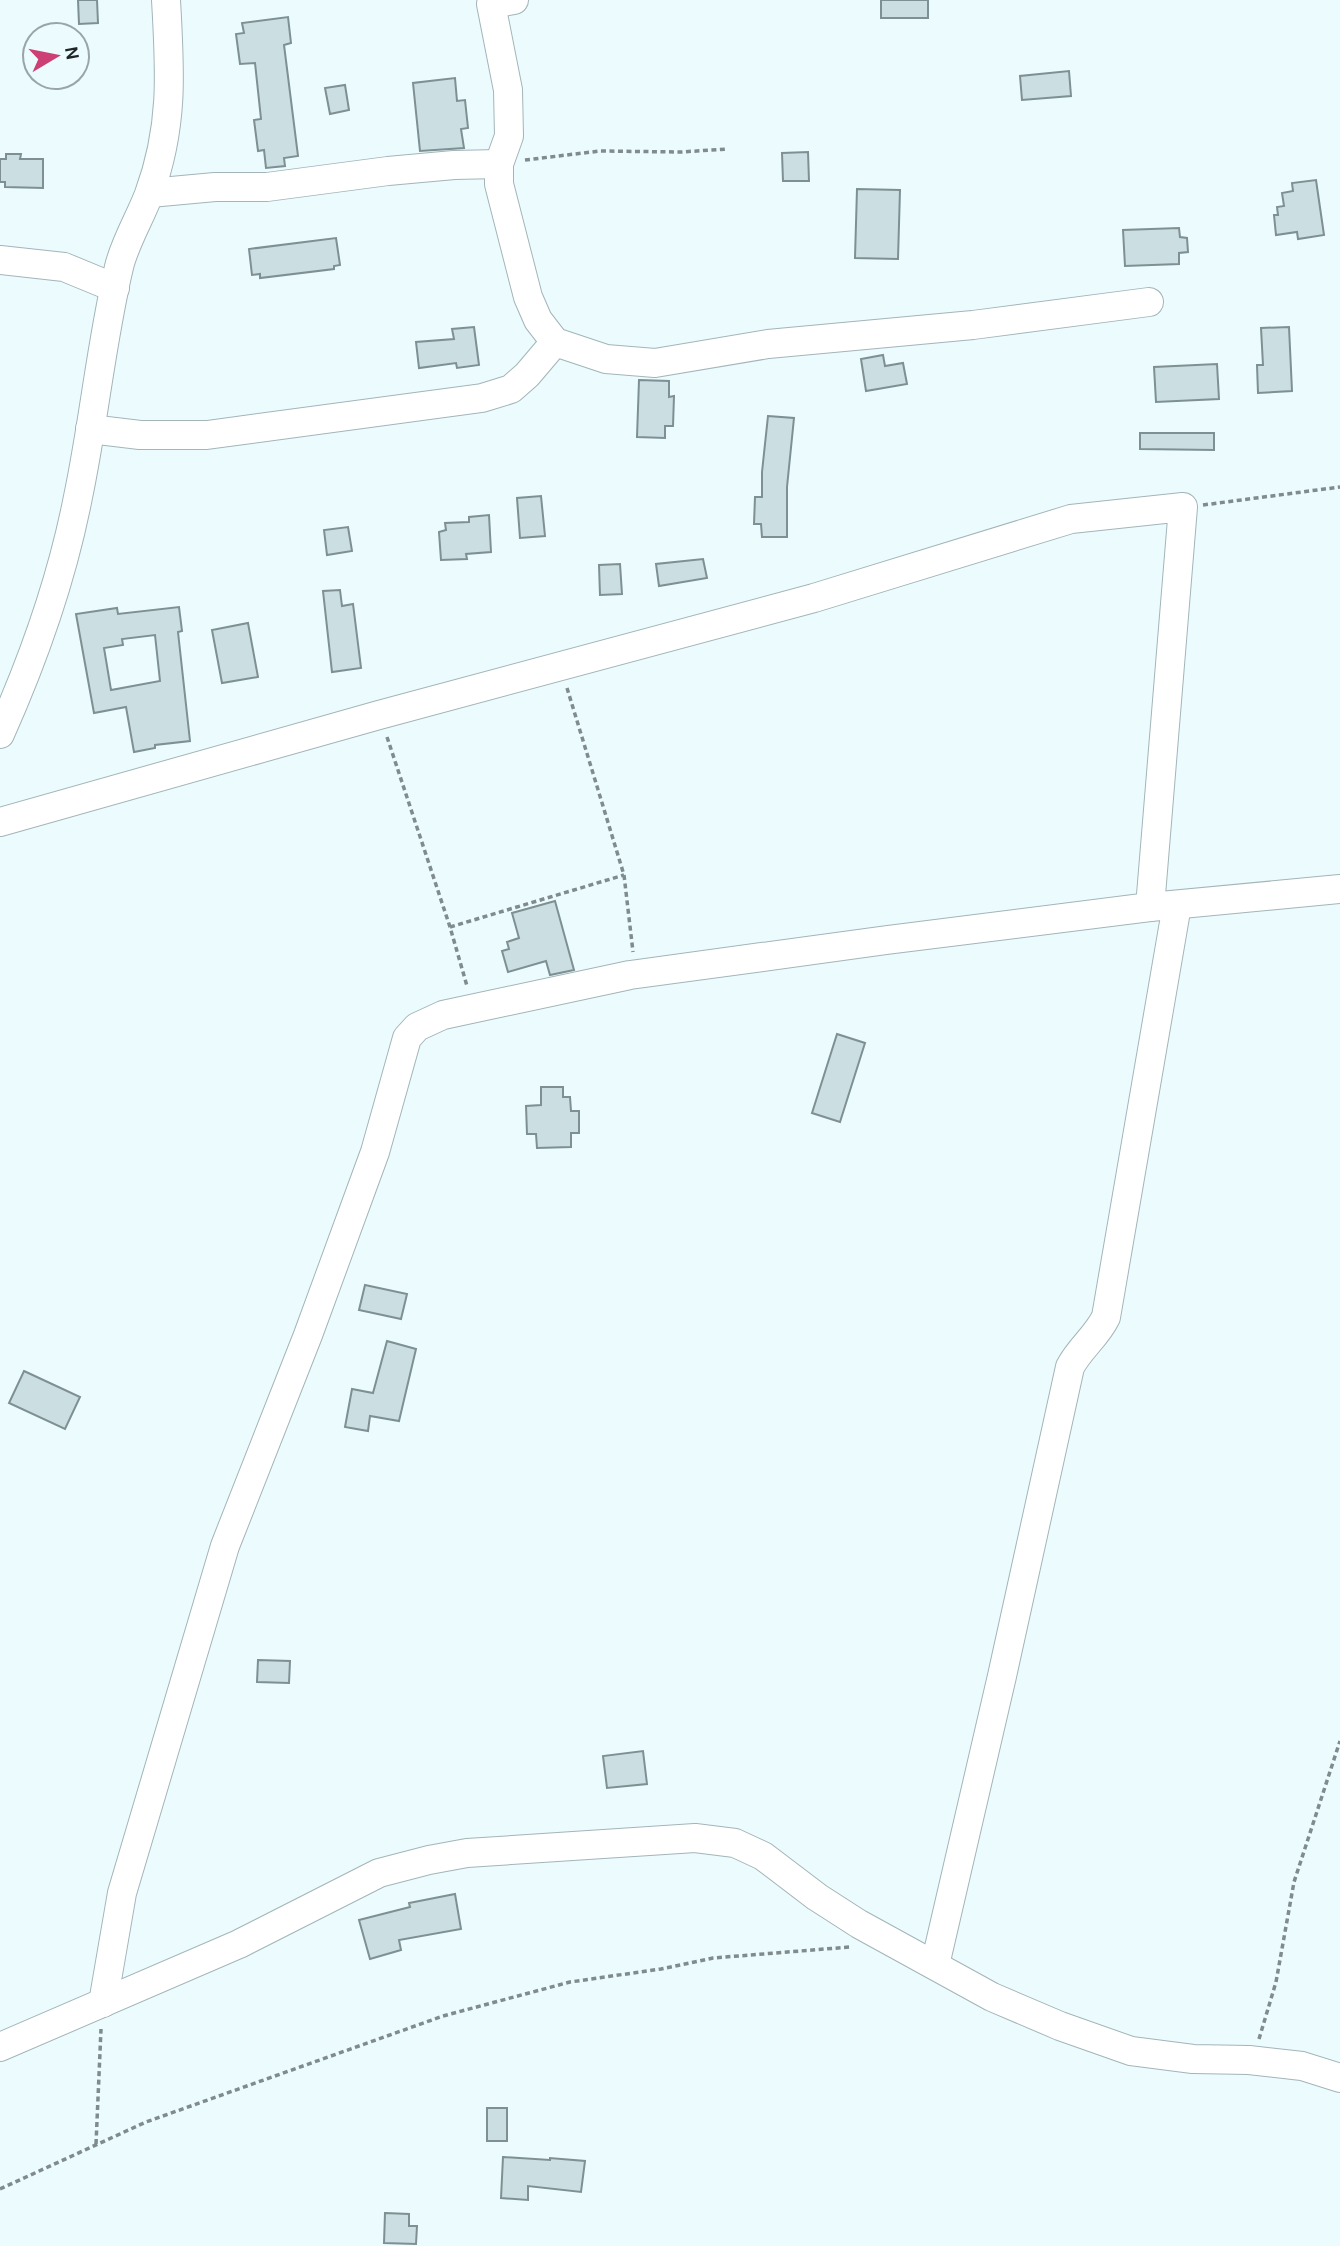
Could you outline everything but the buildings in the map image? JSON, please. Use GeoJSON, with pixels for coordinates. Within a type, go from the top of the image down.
{"type":"FeatureCollection","features":[{"type":"Feature","properties":{"kind":"street"},"geometry":{"type":"LineString","coordinates":[[0,734],[37,645],[60,575],[78,497],[120,264],[150,193],[165,139],[171,80],[166,0]]}},
{"type":"Feature","properties":{"kind":"street"},"geometry":{"type":"LineString","coordinates":[[514,0],[491,4],[508,90],[509,136],[499,164],[499,184],[528,297],[538,320],[555,342],[606,359],[655,363],[768,344],[973,325],[1149,302]]}},
{"type":"Feature","properties":{"kind":"street"},"geometry":{"type":"LineString","coordinates":[[150,193],[215,187],[267,187],[387,171],[499,164]]}},
{"type":"Feature","properties":{"kind":"street"},"geometry":{"type":"LineString","coordinates":[[0,260],[64,267],[115,288]]}},
{"type":"Feature","properties":{"kind":"street"},"geometry":{"type":"LineString","coordinates":[[90,429],[140,435],[207,435],[482,398],[511,388],[527,375],[555,342]]}},
{"type":"Feature","properties":{"kind":"street"},"geometry":{"type":"LineString","coordinates":[[0,822],[379,715],[814,598],[1071,519],[1182,508],[1163,906],[1106,1317],[1101,1328],[1077,1353],[1070,1367],[935,1965]]}},
{"type":"Feature","properties":{"kind":"street"},"geometry":{"type":"LineString","coordinates":[[103,2003],[122,1893],[225,1546],[308,1335],[375,1152],[407,1038],[416,1027],[443,1015],[473,1007],[630,975],[1163,906],[1340,889]]}},
{"type":"Feature","properties":{"kind":"street"},"geometry":{"type":"LineString","coordinates":[[0,2047],[239,1944],[379,1873],[467,1853],[695,1838],[735,1843],[763,1856],[817,1898],[870,1930],[992,1997],[1060,2026],[1131,2051],[1193,2059],[1249,2060],[1302,2066],[1340,2078]]}},
{"type":"Feature","properties":{"kind":"path"},"geometry":{"type":"LineString","coordinates":[[499,164],[600,152],[728,149]]}},
{"type":"Feature","properties":{"kind":"path"},"geometry":{"type":"LineString","coordinates":[[1182,508],[1340,487]]}},
{"type":"Feature","properties":{"kind":"path"},"geometry":{"type":"LineString","coordinates":[[560,667],[624,875],[633,952],[630,975]]}},
{"type":"Feature","properties":{"kind":"path"},"geometry":{"type":"LineString","coordinates":[[379,715],[450,927],[473,1007]]}},
{"type":"Feature","properties":{"kind":"path"},"geometry":{"type":"LineString","coordinates":[[450,927],[624,875]]}},
{"type":"Feature","properties":{"kind":"path"},"geometry":{"type":"LineString","coordinates":[[1249,2060],[1263,2030],[1276,1982],[1294,1882],[1340,1741]]}},
{"type":"Feature","properties":{"kind":"path"},"geometry":{"type":"LineString","coordinates":[[0,2189],[146,2122],[443,2016],[570,1982],[713,1958],[854,1947]]}},
{"type":"Feature","properties":{"kind":"path"},"geometry":{"type":"LineString","coordinates":[[96,2144],[103,2003]]}}]}
